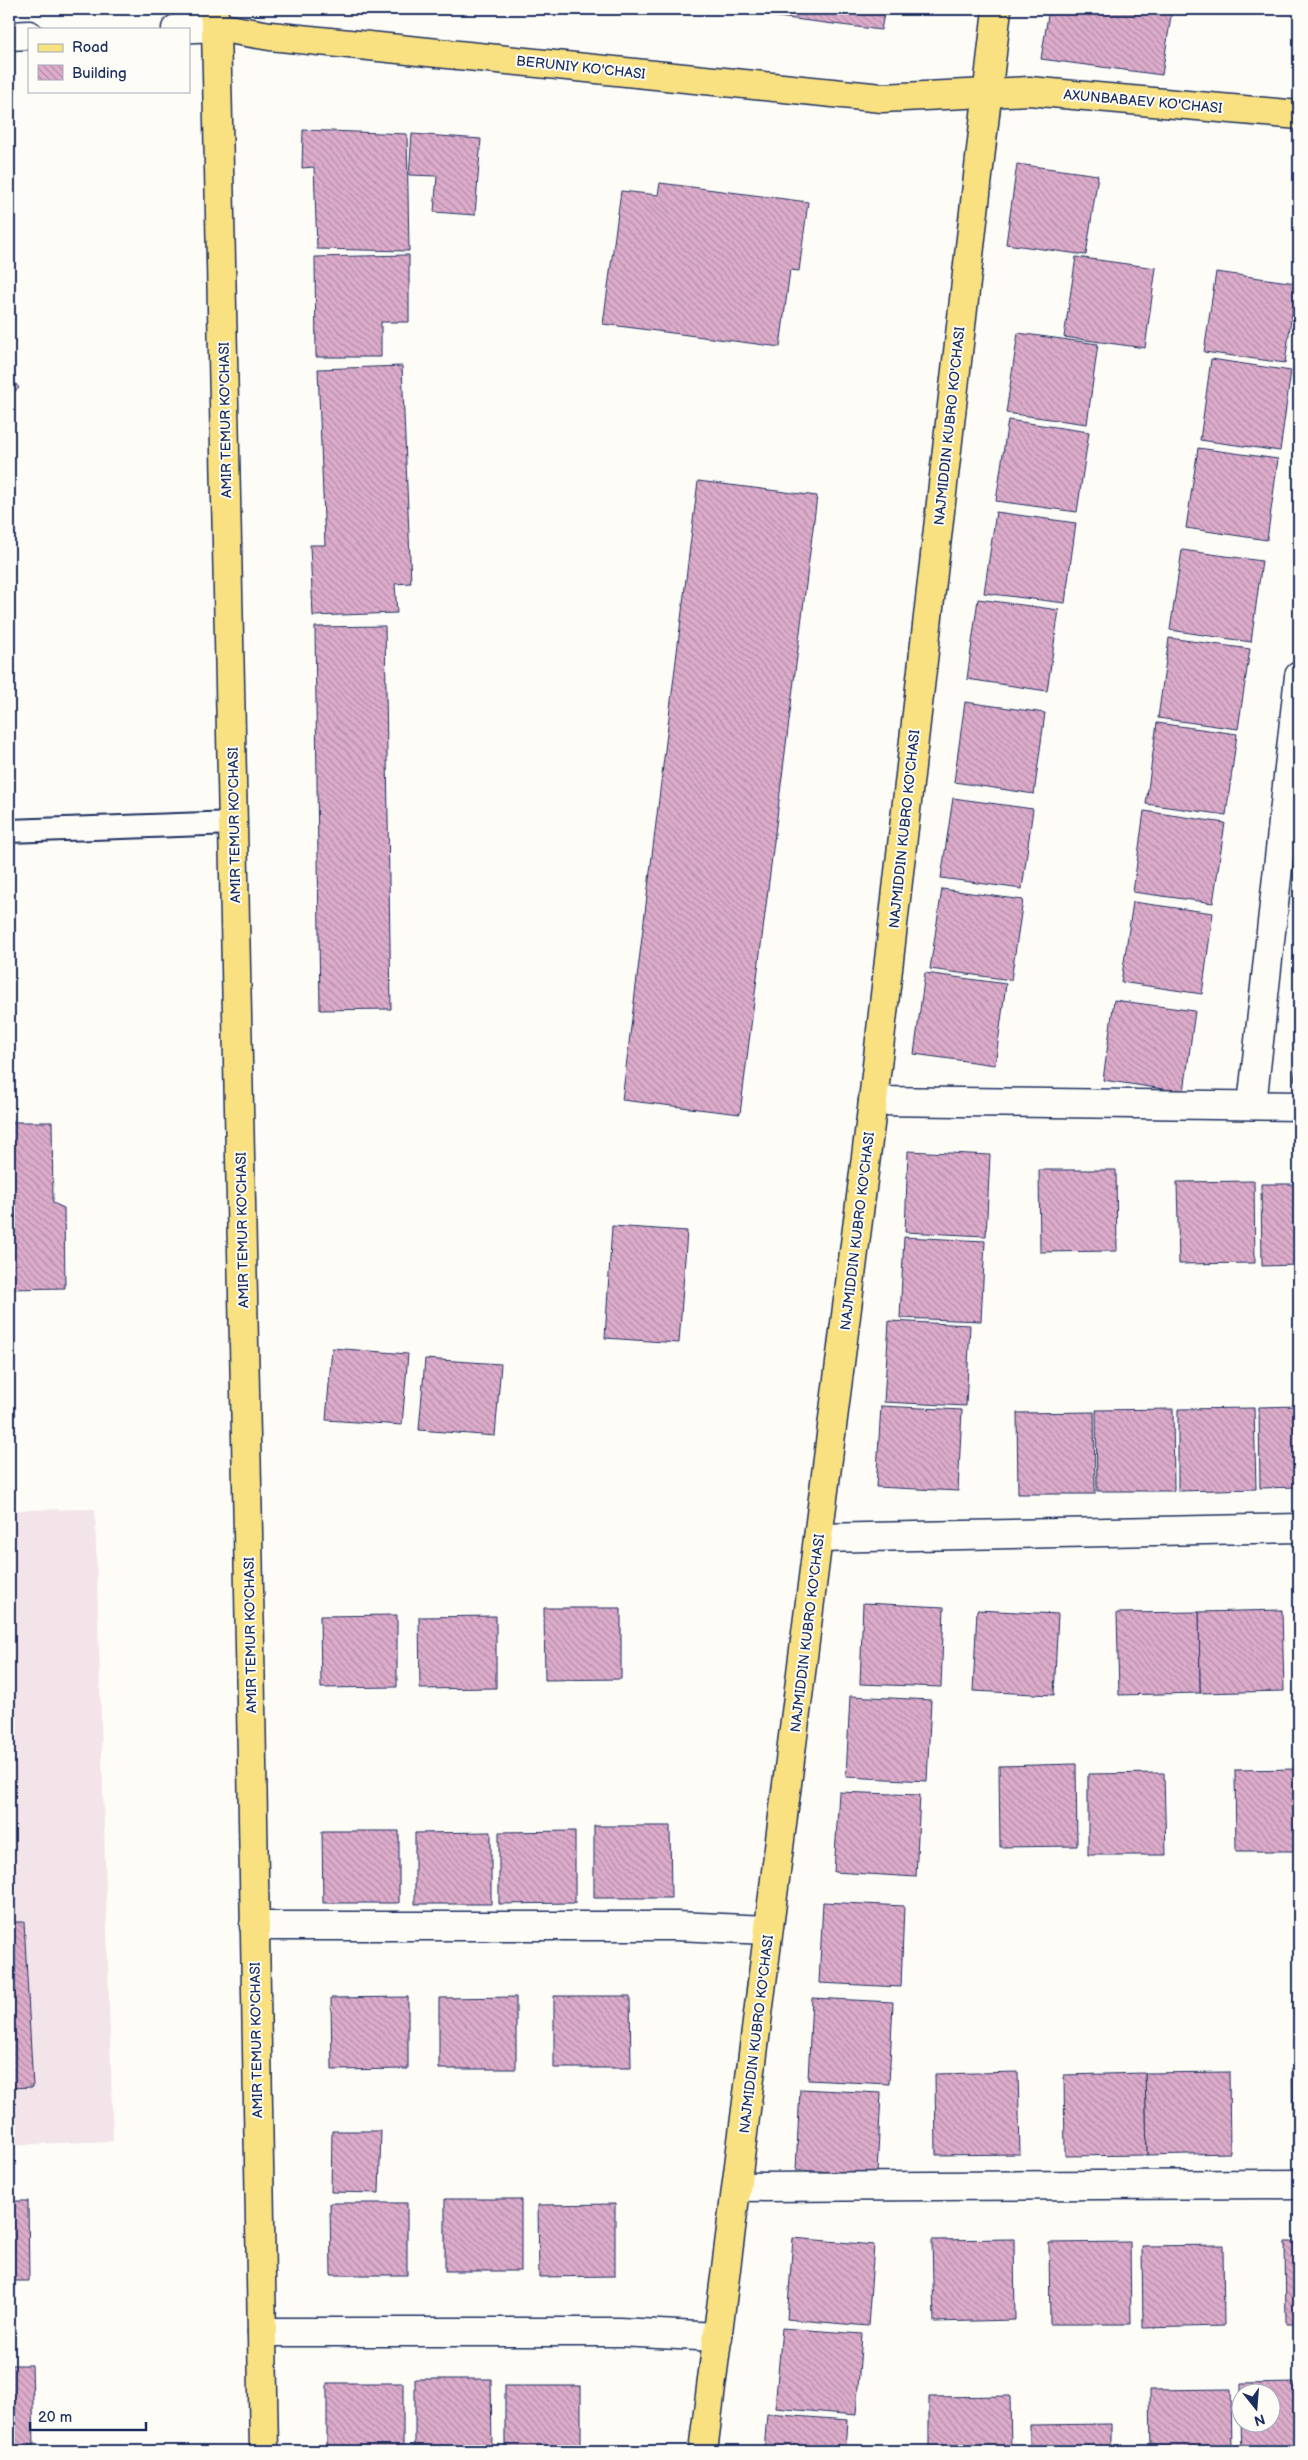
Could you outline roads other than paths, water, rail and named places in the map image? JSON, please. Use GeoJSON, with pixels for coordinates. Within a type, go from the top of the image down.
{"type":"FeatureCollection","features":[{"type":"Feature","properties":{"kind":"main road","name":"NAJMIDDIN KUBRO KO'CHASI"},"geometry":{"type":"LineString","coordinates":[[704,2451],[873,1101],[986,92],[997,9]]}},
{"type":"Feature","properties":{"kind":"main road","name":"BERUNIY KO'CHASI"},"geometry":{"type":"LineString","coordinates":[[215,18],[290,38],[882,98],[986,92]]}},
{"type":"Feature","properties":{"kind":"main road","name":"AMIR TEMUR KO'CHASI"},"geometry":{"type":"LineString","coordinates":[[215,18],[234,822],[264,2451]]}},
{"type":"Feature","properties":{"kind":"main road","name":"AXUNBABAEV KO'CHASI"},"geometry":{"type":"LineString","coordinates":[[986,92],[1029,91],[1299,115]]}},
{"type":"Feature","properties":{"kind":"street","name":"BERUNIY KO'CHASI"},"geometry":{"type":"LineString","coordinates":[[180,28],[215,18]]}},
{"type":"Feature","properties":{"kind":"street"},"geometry":{"type":"LineString","coordinates":[[9,36],[28,35]]}},
{"type":"Feature","properties":{"kind":"street"},"geometry":{"type":"LineString","coordinates":[[1252,1105],[1299,676]]}},
{"type":"Feature","properties":{"kind":"street"},"geometry":{"type":"LineString","coordinates":[[873,1101],[1299,1106]]}},
{"type":"Feature","properties":{"kind":"street"},"geometry":{"type":"LineString","coordinates":[[819,1538],[1299,1528]]}},
{"type":"Feature","properties":{"kind":"street"},"geometry":{"type":"LineString","coordinates":[[254,1926],[676,1926],[768,1930]]}},
{"type":"Feature","properties":{"kind":"street"},"geometry":{"type":"LineString","coordinates":[[737,2187],[1299,2184]]}},
{"type":"Feature","properties":{"kind":"street"},"geometry":{"type":"LineString","coordinates":[[262,2332],[619,2332],[718,2337]]}},
{"type":"Feature","properties":{"kind":"lane"},"geometry":{"type":"LineString","coordinates":[[9,831],[234,822]]}}]}
